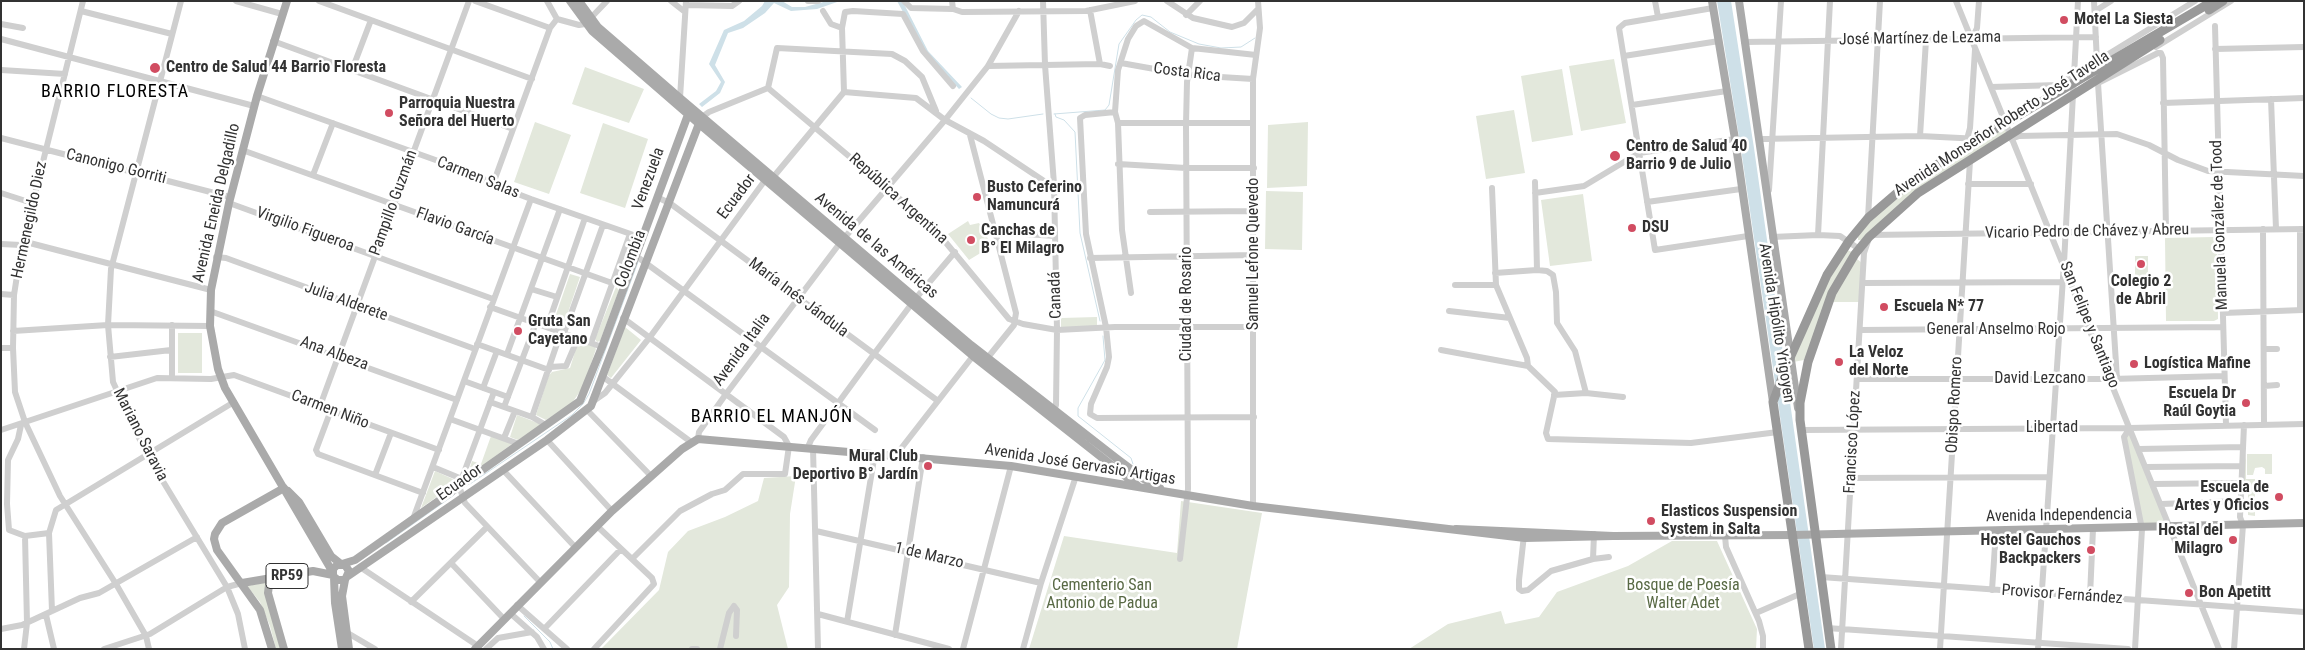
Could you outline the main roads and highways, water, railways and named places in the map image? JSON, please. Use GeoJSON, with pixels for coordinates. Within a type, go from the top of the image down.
{"type":"FeatureCollection","features":[{"type":"Feature","properties":{"kind":"highway","name":"Avenida Monseñor Roberto José Tavella"},"geometry":{"type":"LineString","coordinates":[[1775,398],[1818,292],[1849,241],[1868,218],[1900,189],[1961,150],[2213,1]]}},
{"type":"Feature","properties":{"kind":"highway","name":"Avenida Monseñor Roberto José Tavella"},"geometry":{"type":"LineString","coordinates":[[1800,420],[1808,362],[1830,297],[1862,251],[1870,236],[1918,193],[2223,1]]}},
{"type":"Feature","properties":{"kind":"highway"},"geometry":{"type":"LineString","coordinates":[[1788,364],[1798,366],[1808,362]]}},
{"type":"Feature","properties":{"kind":"highway","name":"Avenida Hipólito Yrigoyen"},"geometry":{"type":"LineString","coordinates":[[1775,398],[1778,432],[1809,649]]}},
{"type":"Feature","properties":{"kind":"highway","name":"Avenida Hipólito Yrigoyen"},"geometry":{"type":"LineString","coordinates":[[1800,420],[1830,649]]}},
{"type":"Feature","properties":{"kind":"main road","name":"Avenida Eneida Delgadillo"},"geometry":{"type":"LineString","coordinates":[[287,1],[254,106],[229,200],[216,257],[211,290],[210,326],[220,376],[333,574],[342,649]]}},
{"type":"Feature","properties":{"kind":"main road","name":"Avenida de las Américas"},"geometry":{"type":"LineString","coordinates":[[570,1],[588,21],[689,111],[913,301],[1053,414],[1139,487]]}},
{"type":"Feature","properties":{"kind":"main road","name":"Avenida de las Américas"},"geometry":{"type":"LineString","coordinates":[[579,1],[588,21],[680,98],[689,111]]}},
{"type":"Feature","properties":{"kind":"main road","name":"Avenida Hipólito Yrigoyen"},"geometry":{"type":"LineString","coordinates":[[1739,1],[1768,204],[1788,364],[1800,420]]}},
{"type":"Feature","properties":{"kind":"main road","name":"Avenida Hipólito Yrigoyen"},"geometry":{"type":"LineString","coordinates":[[1712,5],[1775,398]]}},
{"type":"Feature","properties":{"kind":"main road","name":"Venezuela"},"geometry":{"type":"LineString","coordinates":[[580,401],[602,347],[689,111]]}},
{"type":"Feature","properties":{"kind":"main road","name":"Colombia"},"geometry":{"type":"LineString","coordinates":[[587,410],[595,400],[623,318],[700,120]]}},
{"type":"Feature","properties":{"kind":"main road","name":"Avenida de las Américas"},"geometry":{"type":"LineString","coordinates":[[913,301],[973,356],[985,361]]}},
{"type":"Feature","properties":{"kind":"main road","name":"Ecuador"},"geometry":{"type":"LineString","coordinates":[[342,564],[355,560],[460,483],[580,401]]}},
{"type":"Feature","properties":{"kind":"main road","name":"Ecuador"},"geometry":{"type":"LineString","coordinates":[[346,578],[547,440],[587,410]]}},
{"type":"Feature","properties":{"kind":"main road","name":"Avenida de las Américas"},"geometry":{"type":"LineString","coordinates":[[1053,414],[1144,479],[1171,493]]}},
{"type":"Feature","properties":{"kind":"main road","name":"Avenida José Gervasio Artigas"},"geometry":{"type":"LineString","coordinates":[[695,441],[896,454],[1011,466],[1253,506],[1524,535],[1725,536],[1814,534]]}},
{"type":"Feature","properties":{"kind":"main road","name":"Avenida Italia"},"geometry":{"type":"LineString","coordinates":[[480,648],[510,612],[612,511],[651,476],[695,441]]}},
{"type":"Feature","properties":{"kind":"main road","name":"Avenida Eneida Delgadillo"},"geometry":{"type":"LineString","coordinates":[[284,488],[299,502],[331,556],[342,564]]}},
{"type":"Feature","properties":{"kind":"main road","name":"RP59"},"geometry":{"type":"LineString","coordinates":[[272,649],[260,610],[217,550],[214,539],[222,523],[284,488]]}},
{"type":"Feature","properties":{"kind":"main road","name":"Avenida Independencia"},"geometry":{"type":"LineString","coordinates":[[1814,534],[2142,529],[2304,523]]}},
{"type":"Feature","properties":{"kind":"main road"},"geometry":{"type":"LineString","coordinates":[[346,578],[338,580],[333,574],[335,566],[342,564],[348,569],[346,578],[342,596],[349,649]]}},
{"type":"Feature","properties":{"kind":"main road","name":"RP59"},"geometry":{"type":"LineString","coordinates":[[242,583],[313,572],[333,574]]}},
{"type":"Feature","properties":{"kind":"main road","name":"RP59"},"geometry":{"type":"LineString","coordinates":[[277,578],[268,585],[268,593],[284,649]]}},
{"type":"Feature","properties":{"kind":"waterway"},"geometry":{"type":"LineString","coordinates":[[1054,114],[1105,110],[1109,105],[1119,44],[1136,20],[1142,15],[1151,17],[1170,32],[1199,44],[1221,48],[1241,47],[1255,38]]}},
{"type":"Feature","properties":{"kind":"waterway"},"geometry":{"type":"LineString","coordinates":[[971,98],[999,118],[1008,119],[1043,114]]}},
{"type":"Feature","properties":{"kind":"waterway"},"geometry":{"type":"LineString","coordinates":[[1055,114],[1056,117],[1064,120],[1075,132],[1080,233],[1100,321]]}},
{"type":"Feature","properties":{"kind":"waterway"},"geometry":{"type":"LineString","coordinates":[[470,484],[572,415],[583,404],[589,394],[638,262]]}},
{"type":"Feature","properties":{"kind":"waterway"},"geometry":{"type":"LineString","coordinates":[[1103,336],[1105,360],[1078,408],[1078,416],[1131,458],[1133,464]]}},
{"type":"Feature","properties":{"kind":"waterway"},"geometry":{"type":"LineString","coordinates":[[386,543],[454,495]]}},
{"type":"Feature","properties":{"kind":"waterway"},"geometry":{"type":"LineString","coordinates":[[524,616],[550,642],[553,649]]}},
{"type":"Feature","properties":{"kind":"place","name":"Motel La Siesta"},"geometry":{"type":"Point","coordinates":[2064,20]}},
{"type":"Feature","properties":{"kind":"place","name":"Centro de Salud 44 Barrio Floresta"},"geometry":{"type":"Point","coordinates":[155,68]}},
{"type":"Feature","properties":{"kind":"place","name":"Parroquia Nuestra Señora del Huerto"},"geometry":{"type":"Point","coordinates":[389,113]}},
{"type":"Feature","properties":{"kind":"place","name":"Centro de Salud 40 Barrio 9 de Julio"},"geometry":{"type":"Point","coordinates":[1615,156]}},
{"type":"Feature","properties":{"kind":"place","name":"Busto Ceferino Namuncurá"},"geometry":{"type":"Point","coordinates":[977,197]}},
{"type":"Feature","properties":{"kind":"place","name":"DSU"},"geometry":{"type":"Point","coordinates":[1632,228]}},
{"type":"Feature","properties":{"kind":"place","name":"Canchas de B° El Milagro"},"geometry":{"type":"Point","coordinates":[971,240]}},
{"type":"Feature","properties":{"kind":"place","name":"Colegio 2 de Abril"},"geometry":{"type":"Point","coordinates":[2141,264]}},
{"type":"Feature","properties":{"kind":"place","name":"Escuela N* 77"},"geometry":{"type":"Point","coordinates":[1884,307]}},
{"type":"Feature","properties":{"kind":"place","name":"Gruta San Cayetano"},"geometry":{"type":"Point","coordinates":[518,331]}},
{"type":"Feature","properties":{"kind":"place","name":"La Veloz del Norte"},"geometry":{"type":"Point","coordinates":[1839,362]}},
{"type":"Feature","properties":{"kind":"place","name":"Logística Mafine"},"geometry":{"type":"Point","coordinates":[2134,364]}},
{"type":"Feature","properties":{"kind":"place","name":"Escuela Dr Raúl Goytia"},"geometry":{"type":"Point","coordinates":[2246,403]}},
{"type":"Feature","properties":{"kind":"place","name":"Mural Club Deportivo B° Jardín"},"geometry":{"type":"Point","coordinates":[928,466]}},
{"type":"Feature","properties":{"kind":"place","name":"Escuela de Artes y Oficios"},"geometry":{"type":"Point","coordinates":[2279,497]}},
{"type":"Feature","properties":{"kind":"place","name":"Elasticos Suspension System in Salta"},"geometry":{"type":"Point","coordinates":[1651,521]}},
{"type":"Feature","properties":{"kind":"place","name":"Hostal del Milagro"},"geometry":{"type":"Point","coordinates":[2233,540]}},
{"type":"Feature","properties":{"kind":"place","name":"Hostel Gauchos Backpackers"},"geometry":{"type":"Point","coordinates":[2091,550]}},
{"type":"Feature","properties":{"kind":"place","name":"Bon Apetitt"},"geometry":{"type":"Point","coordinates":[2189,593]}},
{"type":"Feature","properties":{"kind":"district","name":"BARRIO FLORESTA"},"geometry":{"type":"Point","coordinates":[115,92]}},
{"type":"Feature","properties":{"kind":"district","name":"BARRIO EL MANJÓN"},"geometry":{"type":"Point","coordinates":[772,417]}},
{"type":"Feature","properties":{"kind":"park label","name":"Cementerio San Antonio de Padua"},"geometry":{"type":"Point","coordinates":[1102,595]}},
{"type":"Feature","properties":{"kind":"park label","name":"Bosque de Poesía Walter Adet"},"geometry":{"type":"Point","coordinates":[1683,595]}}]}
